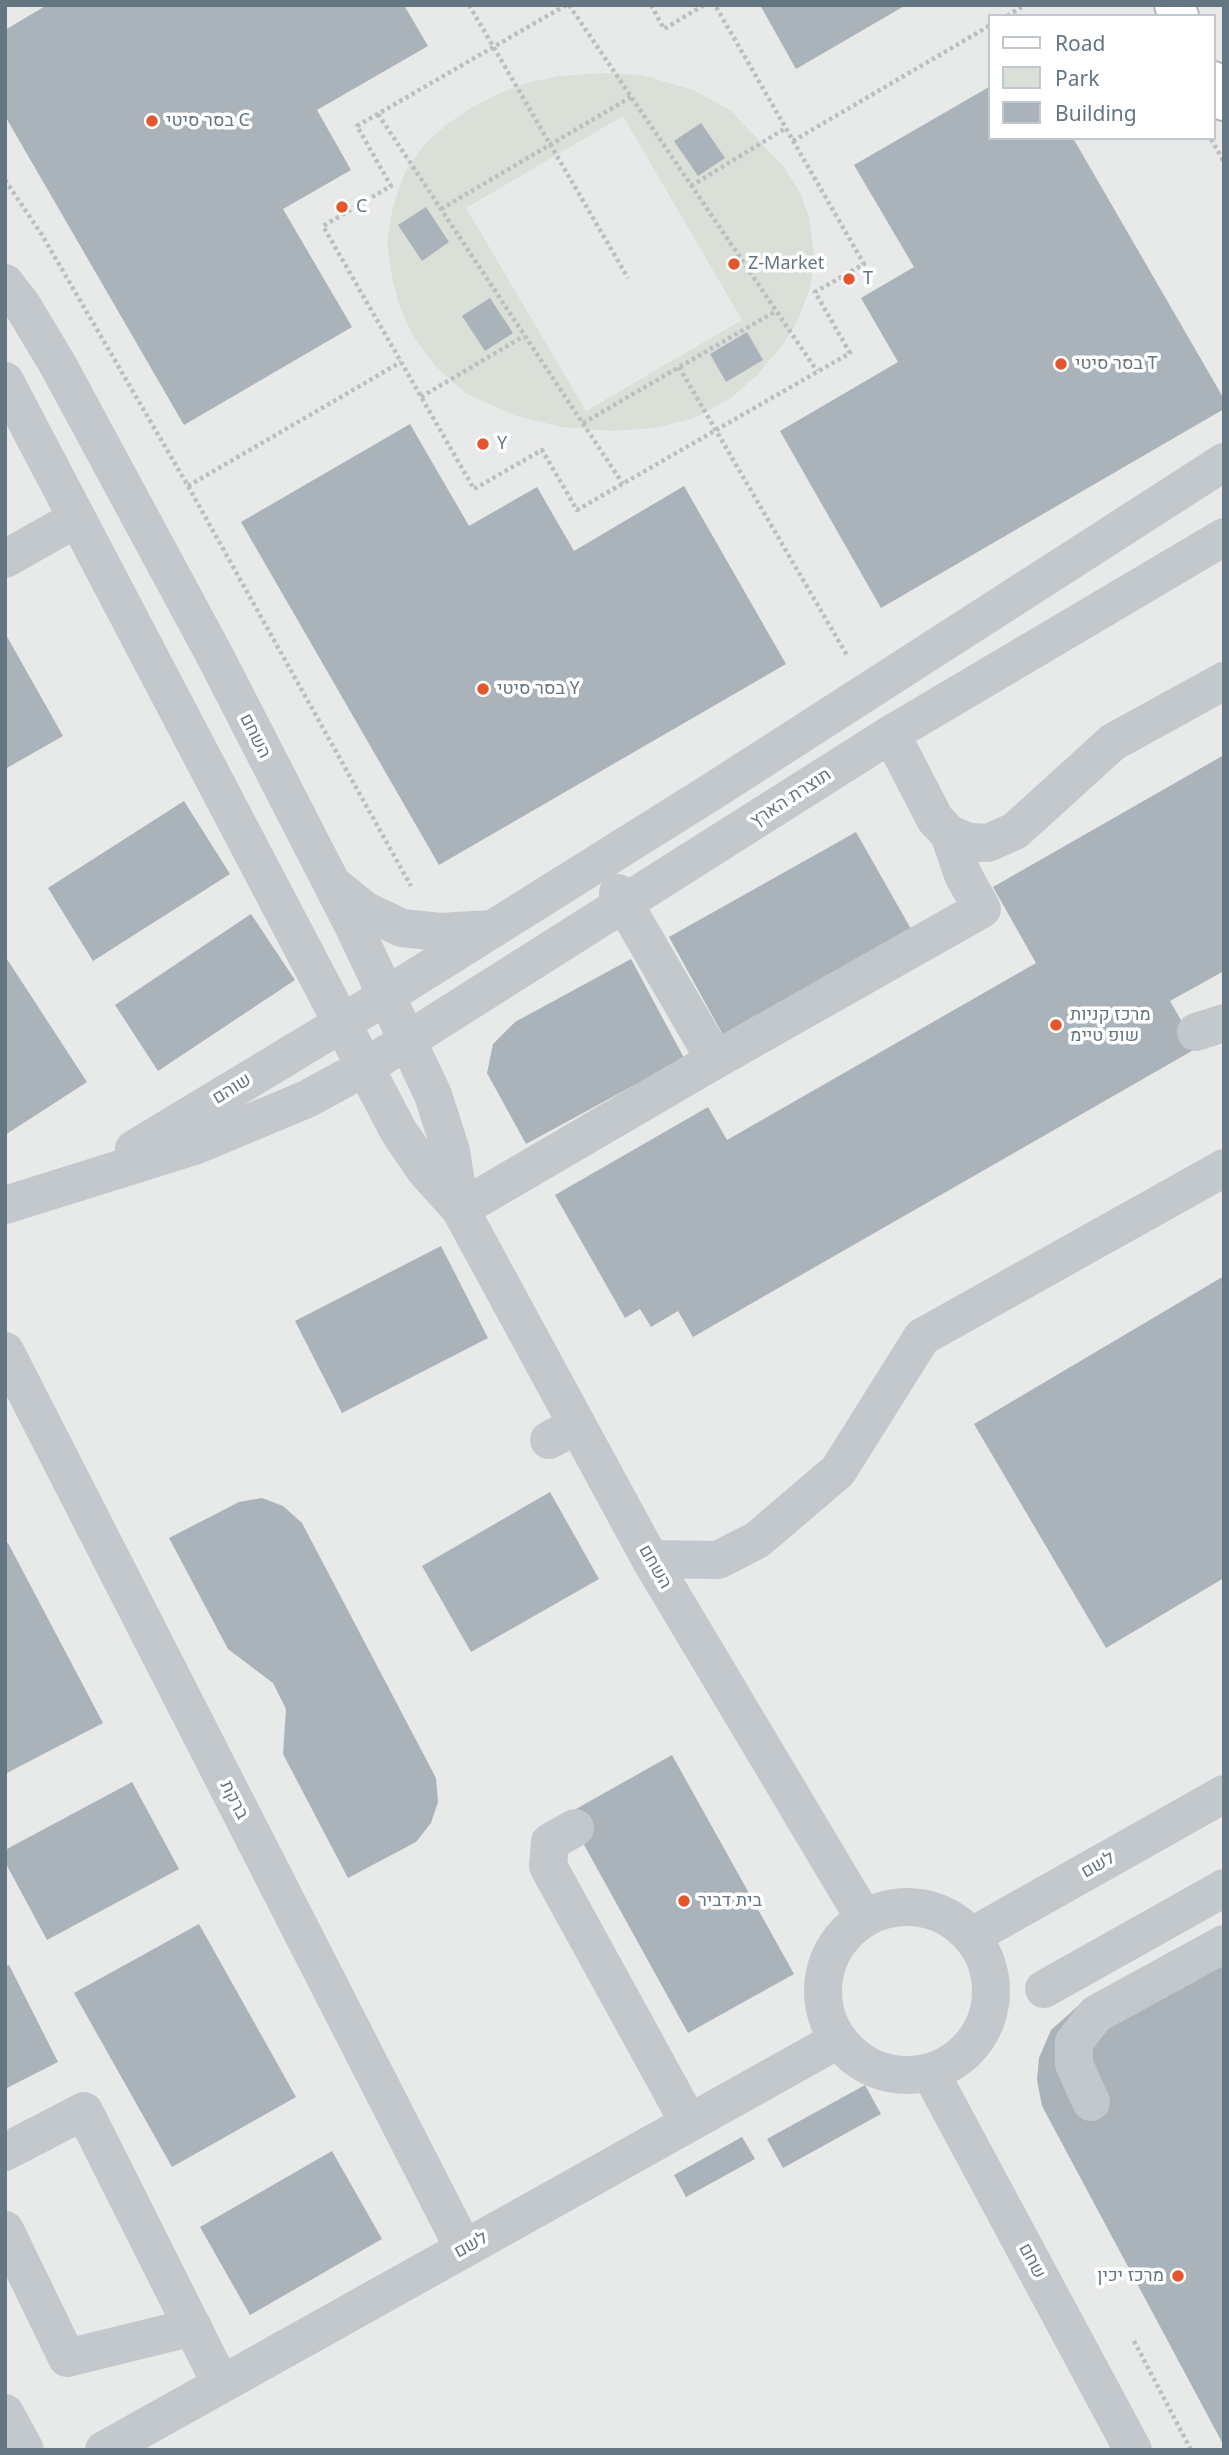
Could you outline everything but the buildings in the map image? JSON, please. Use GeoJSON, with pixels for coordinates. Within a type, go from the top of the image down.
{"type":"FeatureCollection","features":[{"type":"Feature","properties":{"kind":"main road"},"geometry":{"type":"LineString","coordinates":[[1215,85],[1224,101]]}},
{"type":"Feature","properties":{"kind":"street","name":"השחם"},"geometry":{"type":"LineString","coordinates":[[5,283],[22,305],[58,365],[215,656],[387,995],[433,1095],[451,1151],[460,1209],[563,1433],[650,1559],[864,1918]]}},
{"type":"Feature","properties":{"kind":"street","name":"השחם"},"geometry":{"type":"LineString","coordinates":[[5,381],[398,1132],[425,1170],[460,1209]]}},
{"type":"Feature","properties":{"kind":"street"},"geometry":{"type":"LineString","coordinates":[[387,995],[994,612],[1224,462]]}},
{"type":"Feature","properties":{"kind":"street"},"geometry":{"type":"LineString","coordinates":[[5,559],[76,519]]}},
{"type":"Feature","properties":{"kind":"street","name":"תוצרת הארץ"},"geometry":{"type":"LineString","coordinates":[[364,1068],[621,898],[740,830],[891,734],[1224,537]]}},
{"type":"Feature","properties":{"kind":"street"},"geometry":{"type":"LineString","coordinates":[[163,685],[215,656]]}},
{"type":"Feature","properties":{"kind":"street"},"geometry":{"type":"LineString","coordinates":[[891,734],[935,819],[950,834],[969,842],[988,842],[1014,831],[1113,742],[1224,681]]}},
{"type":"Feature","properties":{"kind":"street"},"geometry":{"type":"LineString","coordinates":[[716,789],[740,830]]}},
{"type":"Feature","properties":{"kind":"street"},"geometry":{"type":"LineString","coordinates":[[460,1209],[715,1060],[982,909],[963,875],[950,834]]}},
{"type":"Feature","properties":{"kind":"street"},"geometry":{"type":"LineString","coordinates":[[332,884],[366,911],[402,928],[440,932],[493,929]]}},
{"type":"Feature","properties":{"kind":"street"},"geometry":{"type":"LineString","coordinates":[[621,898],[715,1060]]}},
{"type":"Feature","properties":{"kind":"street","name":"שוהם"},"geometry":{"type":"LineString","coordinates":[[77,1181],[155,1137],[387,995]]}},
{"type":"Feature","properties":{"kind":"street","name":"שוהם"},"geometry":{"type":"LineString","coordinates":[[5,1205],[197,1145],[307,1099],[364,1068]]}},
{"type":"Feature","properties":{"kind":"street"},"geometry":{"type":"LineString","coordinates":[[650,1559],[718,1560],[757,1540],[838,1471],[922,1337],[1224,1168]]}},
{"type":"Feature","properties":{"kind":"street","name":"ברקת"},"geometry":{"type":"LineString","coordinates":[[5,1351],[464,2249]]}},
{"type":"Feature","properties":{"kind":"street","name":"לשם"},"geometry":{"type":"LineString","coordinates":[[972,1936],[1224,1794]]}},
{"type":"Feature","properties":{"kind":"street"},"geometry":{"type":"LineString","coordinates":[[575,1828],[550,1842],[548,1866],[689,2123]]}},
{"type":"Feature","properties":{"kind":"street"},"geometry":{"type":"LineString","coordinates":[[1044,1989],[1224,1888]]}},
{"type":"Feature","properties":{"kind":"street"},"geometry":{"type":"LineString","coordinates":[[922,1907],[950,1918],[972,1936],[989,1971],[989,2010],[978,2038],[957,2058],[930,2072],[914,2075],[885,2073],[858,2061],[838,2040],[827,2021],[822,1992],[827,1963],[841,1937],[864,1918],[892,1908],[922,1907]]}},
{"type":"Feature","properties":{"kind":"street"},"geometry":{"type":"LineString","coordinates":[[1091,2102],[1074,2064],[1074,2042],[1096,2014],[1224,1944]]}},
{"type":"Feature","properties":{"kind":"street","name":"לשם"},"geometry":{"type":"LineString","coordinates":[[104,2450],[838,2040]]}},
{"type":"Feature","properties":{"kind":"street","name":"שחם"},"geometry":{"type":"LineString","coordinates":[[930,2072],[1133,2450]]}},
{"type":"Feature","properties":{"kind":"street"},"geometry":{"type":"LineString","coordinates":[[5,2152],[84,2111],[221,2384]]}},
{"type":"Feature","properties":{"kind":"street"},"geometry":{"type":"LineString","coordinates":[[5,2230],[67,2358],[193,2327]]}},
{"type":"Feature","properties":{"kind":"street"},"geometry":{"type":"LineString","coordinates":[[5,2413],[24,2450]]}},
{"type":"Feature","properties":{"kind":"path"},"geometry":{"type":"LineString","coordinates":[[469,5],[628,278]]}},
{"type":"Feature","properties":{"kind":"path"},"geometry":{"type":"LineString","coordinates":[[715,5],[864,264],[815,292],[850,353],[577,510],[542,450],[474,489],[323,226],[391,186],[356,126],[567,5],[817,371]]}},
{"type":"Feature","properties":{"kind":"path"},"geometry":{"type":"LineString","coordinates":[[650,5],[664,29],[704,5]]}},
{"type":"Feature","properties":{"kind":"path"},"geometry":{"type":"LineString","coordinates":[[793,141],[988,27]]}},
{"type":"Feature","properties":{"kind":"path"},"geometry":{"type":"LineString","coordinates":[[441,209],[631,97]]}},
{"type":"Feature","properties":{"kind":"path"},"geometry":{"type":"LineString","coordinates":[[378,114],[623,484]]}},
{"type":"Feature","properties":{"kind":"path"},"geometry":{"type":"LineString","coordinates":[[691,186],[786,128]]}},
{"type":"Feature","properties":{"kind":"path"},"geometry":{"type":"LineString","coordinates":[[1212,140],[1224,163]]}},
{"type":"Feature","properties":{"kind":"path"},"geometry":{"type":"LineString","coordinates":[[5,180],[42,235],[188,486],[415,895],[440,932]]}},
{"type":"Feature","properties":{"kind":"path"},"geometry":{"type":"LineString","coordinates":[[583,423],[776,311]]}},
{"type":"Feature","properties":{"kind":"path"},"geometry":{"type":"LineString","coordinates":[[421,397],[524,335]]}},
{"type":"Feature","properties":{"kind":"path"},"geometry":{"type":"LineString","coordinates":[[188,486],[401,362]]}},
{"type":"Feature","properties":{"kind":"path"},"geometry":{"type":"LineString","coordinates":[[679,367],[868,691]]}},
{"type":"Feature","properties":{"kind":"path"},"geometry":{"type":"LineString","coordinates":[[1134,2342],[1191,2450]]}},
{"type":"Feature","properties":{"kind":"shaded area"},"geometry":{"type":"Polygon","coordinates":[[[5,5],[1224,5],[1224,2450],[5,2450],[5,5]]]}},
{"type":"Feature","properties":{"kind":"green space"},"geometry":{"type":"Polygon","coordinates":[[[601,73],[642,75],[693,90],[731,111],[783,166],[801,194],[809,218],[814,253],[811,284],[799,318],[781,347],[757,375],[731,398],[692,419],[654,428],[612,431],[562,427],[516,416],[467,394],[435,366],[413,336],[399,305],[387,242],[393,207],[404,174],[424,145],[446,125],[498,94],[526,83],[560,76],[601,73]],[[623,116],[466,208],[586,411],[742,320],[623,116]]]}},
{"type":"Feature","properties":{"kind":"place","name":"בסר סיטי C"},"geometry":{"type":"Point","coordinates":[152,121]}},
{"type":"Feature","properties":{"kind":"place","name":"C"},"geometry":{"type":"Point","coordinates":[342,207]}},
{"type":"Feature","properties":{"kind":"place","name":"Z-Market"},"geometry":{"type":"Point","coordinates":[734,264]}},
{"type":"Feature","properties":{"kind":"place","name":"T"},"geometry":{"type":"Point","coordinates":[849,279]}},
{"type":"Feature","properties":{"kind":"place","name":"בסר סיטי T"},"geometry":{"type":"Point","coordinates":[1061,364]}},
{"type":"Feature","properties":{"kind":"place","name":"Y"},"geometry":{"type":"Point","coordinates":[483,444]}},
{"type":"Feature","properties":{"kind":"place","name":"בסר סיטי Y"},"geometry":{"type":"Point","coordinates":[483,689]}},
{"type":"Feature","properties":{"kind":"place","name":"מרכז קניות שופ טיימ"},"geometry":{"type":"Point","coordinates":[1056,1025]}},
{"type":"Feature","properties":{"kind":"place","name":"בית דביר"},"geometry":{"type":"Point","coordinates":[684,1901]}},
{"type":"Feature","properties":{"kind":"place","name":"מרכז יכין"},"geometry":{"type":"Point","coordinates":[1178,2276]}}]}
